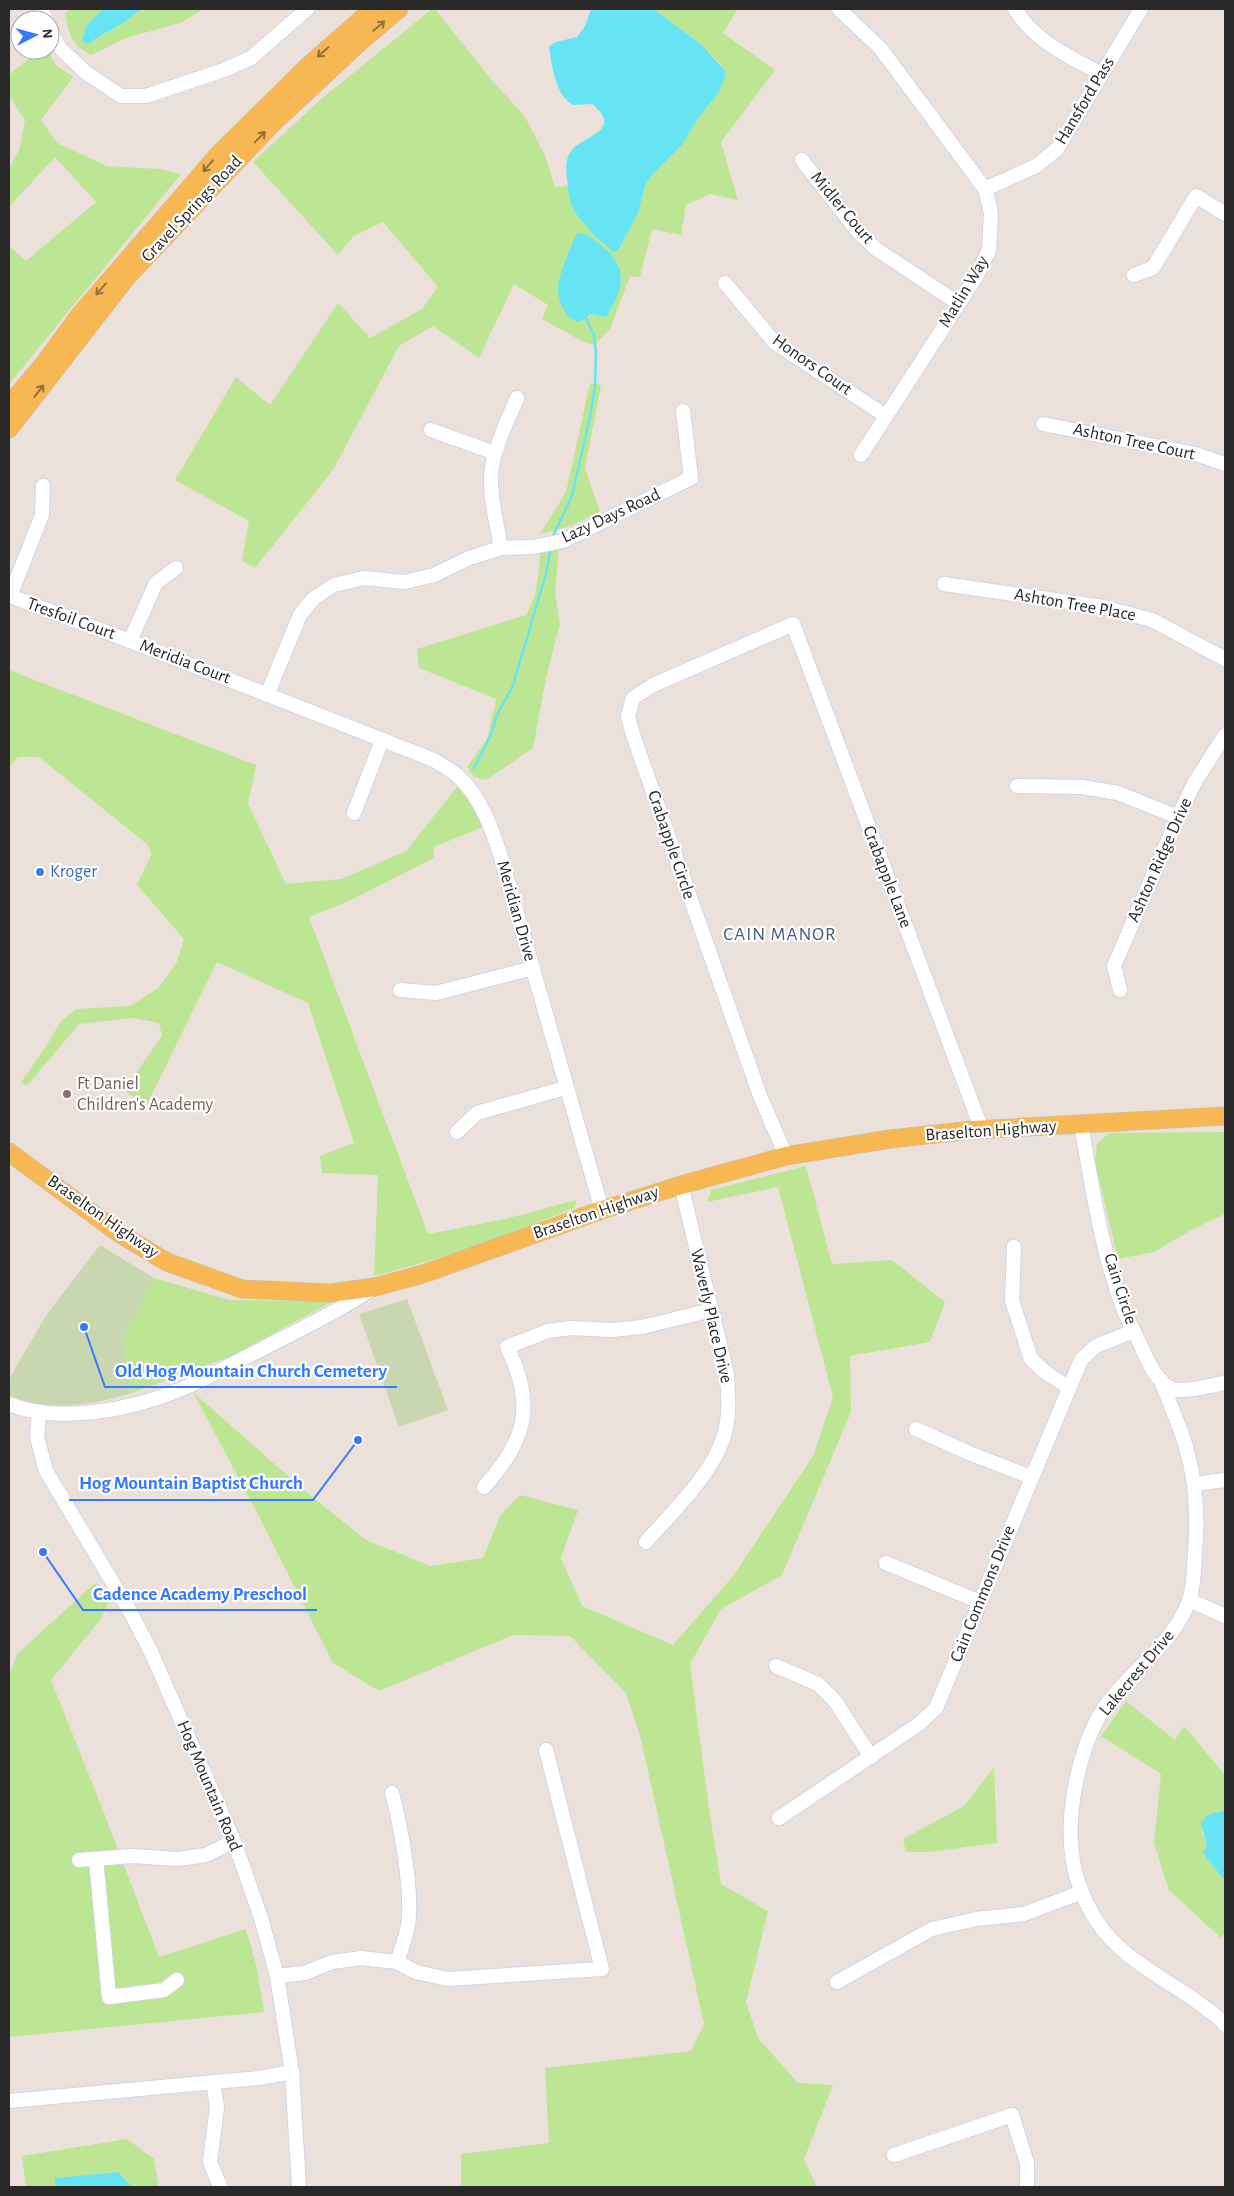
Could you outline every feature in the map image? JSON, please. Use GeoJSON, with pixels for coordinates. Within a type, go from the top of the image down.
{"type":"FeatureCollection","features":[{"type":"Feature","properties":{"kind":"main road","name":"Gravel Springs Road"},"geometry":{"type":"LineString","coordinates":[[9,405],[78,317],[218,155],[306,67],[373,9]]}},
{"type":"Feature","properties":{"kind":"main road","name":"Gravel Springs Road"},"geometry":{"type":"LineString","coordinates":[[9,429],[127,277],[272,124],[360,42],[399,9]]}},
{"type":"Feature","properties":{"kind":"main road","name":"Braselton Highway"},"geometry":{"type":"LineString","coordinates":[[9,1152],[120,1234],[168,1262],[242,1289],[330,1293],[375,1287],[423,1274],[602,1210],[680,1185],[786,1156],[890,1139],[982,1130],[1225,1116]]}},
{"type":"Feature","properties":{"kind":"street"},"geometry":{"type":"LineString","coordinates":[[60,48],[85,72],[121,96],[146,96],[224,70],[251,58],[307,9]]}},
{"type":"Feature","properties":{"kind":"street","name":"Matlin Way"},"geometry":{"type":"LineString","coordinates":[[839,9],[881,49],[984,189],[991,213],[989,250],[976,277],[861,454]]}},
{"type":"Feature","properties":{"kind":"street"},"geometry":{"type":"LineString","coordinates":[[1014,9],[1024,24],[1046,43],[1101,74]]}},
{"type":"Feature","properties":{"kind":"street","name":"Hansford Pass"},"geometry":{"type":"LineString","coordinates":[[984,189],[1036,166],[1057,149],[1141,9]]}},
{"type":"Feature","properties":{"kind":"street","name":"Midler Court"},"geometry":{"type":"LineString","coordinates":[[802,160],[858,232],[876,249],[959,304]]}},
{"type":"Feature","properties":{"kind":"street"},"geometry":{"type":"LineString","coordinates":[[1134,275],[1153,268],[1196,196],[1225,214]]}},
{"type":"Feature","properties":{"kind":"street","name":"Honors Court"},"geometry":{"type":"LineString","coordinates":[[725,283],[775,343],[886,416]]}},
{"type":"Feature","properties":{"kind":"street"},"geometry":{"type":"LineString","coordinates":[[501,548],[492,486],[492,469],[495,453],[517,398]]}},
{"type":"Feature","properties":{"kind":"street","name":"Lazy Days Road"},"geometry":{"type":"LineString","coordinates":[[267,695],[300,615],[314,598],[334,585],[364,578],[405,582],[434,576],[469,558],[501,548],[534,547],[563,542],[691,478],[683,410]]}},
{"type":"Feature","properties":{"kind":"street","name":"Ashton Tree Court"},"geometry":{"type":"LineString","coordinates":[[1042,424],[1196,454],[1225,464]]}},
{"type":"Feature","properties":{"kind":"street"},"geometry":{"type":"LineString","coordinates":[[431,430],[495,453]]}},
{"type":"Feature","properties":{"kind":"street","name":"Tresfoil Court"},"geometry":{"type":"LineString","coordinates":[[43,486],[42,515],[10,596],[130,641]]}},
{"type":"Feature","properties":{"kind":"street","name":"Meridia Court"},"geometry":{"type":"LineString","coordinates":[[176,568],[156,583],[130,641],[267,695]]}},
{"type":"Feature","properties":{"kind":"street","name":"Ashton Tree Place"},"geometry":{"type":"LineString","coordinates":[[944,584],[1103,607],[1152,620],[1225,659]]}},
{"type":"Feature","properties":{"kind":"street","name":"Crabapple Lane"},"geometry":{"type":"LineString","coordinates":[[793,624],[982,1130]]}},
{"type":"Feature","properties":{"kind":"street","name":"Crabapple Circle"},"geometry":{"type":"LineString","coordinates":[[786,1156],[760,1096],[633,735],[628,716],[633,698],[653,685],[793,624]]}},
{"type":"Feature","properties":{"kind":"street"},"geometry":{"type":"LineString","coordinates":[[267,695],[382,740],[354,813]]}},
{"type":"Feature","properties":{"kind":"street","name":"Ashton Ridge Drive"},"geometry":{"type":"LineString","coordinates":[[1120,990],[1114,966],[1178,817],[1195,782],[1225,735]]}},
{"type":"Feature","properties":{"kind":"street","name":"Meridian Drive"},"geometry":{"type":"LineString","coordinates":[[382,740],[434,760],[459,778],[490,821],[565,1088],[602,1210]]}},
{"type":"Feature","properties":{"kind":"street"},"geometry":{"type":"LineString","coordinates":[[1017,786],[1082,787],[1118,794],[1178,817]]}},
{"type":"Feature","properties":{"kind":"street"},"geometry":{"type":"LineString","coordinates":[[400,990],[436,993],[532,968]]}},
{"type":"Feature","properties":{"kind":"street"},"geometry":{"type":"LineString","coordinates":[[457,1132],[478,1113],[565,1088]]}},
{"type":"Feature","properties":{"kind":"street","name":"Cain Circle"},"geometry":{"type":"LineString","coordinates":[[1082,1125],[1093,1194],[1123,1308],[1147,1360],[1161,1380]]}},
{"type":"Feature","properties":{"kind":"street","name":"Waverly Place Drive"},"geometry":{"type":"LineString","coordinates":[[646,1542],[692,1489],[713,1460],[725,1433],[729,1403],[727,1374],[680,1185]]}},
{"type":"Feature","properties":{"kind":"street"},"geometry":{"type":"LineString","coordinates":[[1014,1247],[1012,1301],[1031,1359],[1045,1372],[1068,1387]]}},
{"type":"Feature","properties":{"kind":"street"},"geometry":{"type":"LineString","coordinates":[[9,1404],[39,1413],[71,1413],[122,1407],[179,1390],[337,1311],[375,1287]]}},
{"type":"Feature","properties":{"kind":"street"},"geometry":{"type":"LineString","coordinates":[[484,1487],[503,1466],[517,1443],[522,1425],[524,1404],[522,1383],[507,1347],[548,1331],[571,1328],[612,1330],[642,1327],[712,1310]]}},
{"type":"Feature","properties":{"kind":"street","name":"Cain Commons Drive"},"geometry":{"type":"LineString","coordinates":[[779,1818],[919,1724],[936,1708],[1068,1387],[1081,1360],[1096,1346],[1134,1331]]}},
{"type":"Feature","properties":{"kind":"street"},"geometry":{"type":"LineString","coordinates":[[1161,1380],[1172,1389],[1225,1384]]}},
{"type":"Feature","properties":{"kind":"street","name":"Lakecrest Drive"},"geometry":{"type":"LineString","coordinates":[[1161,1380],[1186,1447],[1194,1484],[1197,1522],[1194,1567],[1189,1600],[1175,1629],[1157,1652],[1108,1702],[1091,1734],[1082,1760],[1073,1803],[1071,1825],[1072,1854],[1082,1892],[1096,1920],[1110,1940],[1225,2025]]}},
{"type":"Feature","properties":{"kind":"street","name":"Hog Mountain Road"},"geometry":{"type":"LineString","coordinates":[[39,1413],[37,1437],[46,1471],[131,1613],[151,1652],[234,1841],[261,1918],[277,1976],[292,2072],[299,2187]]}},
{"type":"Feature","properties":{"kind":"street"},"geometry":{"type":"LineString","coordinates":[[916,1429],[969,1453],[1031,1477]]}},
{"type":"Feature","properties":{"kind":"street"},"geometry":{"type":"LineString","coordinates":[[1194,1484],[1225,1480]]}},
{"type":"Feature","properties":{"kind":"street"},"geometry":{"type":"LineString","coordinates":[[886,1563],[980,1602]]}},
{"type":"Feature","properties":{"kind":"street"},"geometry":{"type":"LineString","coordinates":[[1189,1600],[1225,1616]]}},
{"type":"Feature","properties":{"kind":"street"},"geometry":{"type":"LineString","coordinates":[[776,1666],[818,1684],[835,1701],[871,1757]]}},
{"type":"Feature","properties":{"kind":"street"},"geometry":{"type":"LineString","coordinates":[[277,1976],[306,1972],[332,1962],[361,1958],[397,1962],[416,1972],[448,1978],[602,1969],[546,1750]]}},
{"type":"Feature","properties":{"kind":"street"},"geometry":{"type":"LineString","coordinates":[[392,1793],[404,1859],[410,1909],[406,1937],[397,1962]]}},
{"type":"Feature","properties":{"kind":"street"},"geometry":{"type":"LineString","coordinates":[[79,1860],[133,1856],[178,1859],[206,1855],[234,1841]]}},
{"type":"Feature","properties":{"kind":"street"},"geometry":{"type":"LineString","coordinates":[[96,1859],[109,1997],[164,1990],[178,1980]]}},
{"type":"Feature","properties":{"kind":"street"},"geometry":{"type":"LineString","coordinates":[[837,1982],[932,1929],[976,1918],[1024,1914],[1082,1892]]}},
{"type":"Feature","properties":{"kind":"street"},"geometry":{"type":"LineString","coordinates":[[9,2101],[213,2082],[292,2072]]}},
{"type":"Feature","properties":{"kind":"street"},"geometry":{"type":"LineString","coordinates":[[213,2082],[217,2107],[210,2162],[220,2186]]}},
{"type":"Feature","properties":{"kind":"street"},"geometry":{"type":"LineString","coordinates":[[894,2154],[1012,2115],[1027,2163],[1027,2187]]}},
{"type":"Feature","properties":{"kind":"green space"},"geometry":{"type":"Polygon","coordinates":[[[71,9],[103,9],[86,26],[89,44],[143,9],[204,9],[180,23],[126,38],[91,55],[79,47],[72,38],[65,13],[71,9]]]}},
{"type":"Feature","properties":{"kind":"green space"},"geometry":{"type":"Polygon","coordinates":[[[432,9],[435,9],[495,84],[524,115],[544,153],[555,187],[568,186],[614,252],[618,251],[638,213],[646,183],[682,145],[698,118],[717,95],[725,77],[721,65],[701,44],[653,9],[738,9],[723,33],[775,70],[721,142],[738,200],[710,194],[686,205],[681,235],[652,229],[640,277],[630,276],[610,329],[594,345],[584,342],[542,319],[548,305],[514,284],[479,358],[433,326],[399,346],[333,470],[255,568],[242,561],[249,521],[175,480],[236,377],[270,405],[338,303],[370,338],[422,309],[438,287],[383,222],[354,236],[338,255],[253,162],[320,100],[432,9]],[[595,241],[571,245],[558,289],[577,321],[583,321],[591,314],[606,317],[618,294],[621,276],[619,267],[595,241]]]}},
{"type":"Feature","properties":{"kind":"green space"},"geometry":{"type":"Polygon","coordinates":[[[28,60],[53,60],[56,65],[73,77],[41,120],[57,143],[107,166],[159,169],[181,174],[9,384],[9,246],[26,261],[96,202],[55,157],[9,207],[9,168],[19,150],[25,120],[9,96],[9,72],[10,74],[28,60]]]}},
{"type":"Feature","properties":{"kind":"green space"},"geometry":{"type":"Polygon","coordinates":[[[590,383],[601,385],[585,469],[600,512],[570,526],[540,534],[566,492],[590,383]]]}},
{"type":"Feature","properties":{"kind":"green space"},"geometry":{"type":"Polygon","coordinates":[[[559,548],[555,592],[560,624],[546,678],[533,748],[486,780],[474,777],[467,767],[487,739],[496,699],[419,668],[417,649],[526,615],[537,585],[540,552],[559,548]]]}},
{"type":"Feature","properties":{"kind":"green space"},"geometry":{"type":"Polygon","coordinates":[[[9,670],[256,765],[248,804],[286,884],[341,879],[406,851],[458,786],[471,803],[483,827],[434,847],[434,858],[349,901],[309,917],[428,1234],[505,1219],[576,1200],[575,1207],[476,1246],[374,1276],[378,1175],[322,1173],[320,1156],[354,1143],[308,1003],[217,962],[146,1106],[124,1090],[162,1036],[159,1023],[133,1018],[79,1024],[27,1086],[21,1082],[61,1021],[76,1009],[130,1006],[158,988],[177,962],[184,939],[137,885],[151,855],[148,845],[39,757],[18,757],[9,767],[9,670]]]}},
{"type":"Feature","properties":{"kind":"green space"},"geometry":{"type":"Polygon","coordinates":[[[1225,1132],[1225,1214],[1193,1229],[1154,1252],[1118,1259],[1095,1162],[1097,1143],[1110,1133],[1225,1132]]]}},
{"type":"Feature","properties":{"kind":"green space"},"geometry":{"type":"Polygon","coordinates":[[[806,1166],[832,1264],[892,1260],[945,1302],[930,1342],[850,1356],[851,1412],[782,1575],[721,1609],[690,1664],[721,1884],[768,1911],[746,2002],[758,2038],[798,2083],[833,2085],[804,2159],[817,2187],[461,2187],[461,2154],[549,2143],[545,2068],[691,2051],[704,2024],[641,1739],[626,1693],[570,1636],[513,1635],[379,1691],[333,1663],[193,1392],[306,1492],[366,1540],[431,1566],[483,1558],[500,1516],[520,1495],[578,1510],[561,1558],[582,1606],[673,1645],[733,1576],[813,1456],[833,1397],[778,1187],[707,1202],[711,1190],[806,1166]]]}},
{"type":"Feature","properties":{"kind":"green space"},"geometry":{"type":"Polygon","coordinates":[[[100,1245],[154,1278],[123,1339],[132,1393],[103,1401],[70,1405],[37,1404],[22,1402],[9,1397],[9,1379],[47,1314],[100,1245]]]}},
{"type":"Feature","properties":{"kind":"green space"},"geometry":{"type":"Polygon","coordinates":[[[154,1278],[229,1300],[333,1301],[234,1355],[132,1393],[123,1339],[154,1278]]]}},
{"type":"Feature","properties":{"kind":"green space"},"geometry":{"type":"Polygon","coordinates":[[[407,1299],[448,1410],[399,1427],[359,1314],[407,1299]]]}},
{"type":"Feature","properties":{"kind":"green space"},"geometry":{"type":"Polygon","coordinates":[[[95,1583],[111,1598],[100,1620],[51,1680],[159,1957],[246,1929],[257,1968],[264,2012],[9,2037],[9,1674],[18,1653],[95,1583]]]}},
{"type":"Feature","properties":{"kind":"green space"},"geometry":{"type":"Polygon","coordinates":[[[1126,1701],[1175,1740],[1184,1726],[1225,1775],[1225,1810],[1218,1811],[1202,1832],[1207,1846],[1203,1853],[1225,1881],[1225,1933],[1221,1938],[1169,1890],[1154,1843],[1161,1774],[1101,1736],[1126,1701]]]}},
{"type":"Feature","properties":{"kind":"green space"},"geometry":{"type":"Polygon","coordinates":[[[994,1767],[997,1843],[929,1852],[906,1852],[903,1839],[964,1806],[994,1767]]]}},
{"type":"Feature","properties":{"kind":"green space"},"geometry":{"type":"Polygon","coordinates":[[[127,2139],[154,2159],[159,2187],[132,2187],[118,2172],[55,2178],[55,2187],[26,2187],[22,2156],[127,2139]]]}},
{"type":"Feature","properties":{"kind":"water"},"geometry":{"type":"Polygon","coordinates":[[[103,9],[143,9],[89,44],[84,43],[82,40],[86,26],[103,9]]]}},
{"type":"Feature","properties":{"kind":"water"},"geometry":{"type":"Polygon","coordinates":[[[591,9],[653,9],[701,44],[725,71],[725,78],[717,95],[698,118],[682,145],[646,183],[638,213],[618,251],[614,252],[591,231],[576,213],[570,200],[566,173],[570,153],[575,147],[597,133],[604,121],[601,113],[592,104],[573,105],[562,95],[555,79],[549,46],[556,42],[577,37],[585,26],[591,9]]]}},
{"type":"Feature","properties":{"kind":"water"},"geometry":{"type":"Polygon","coordinates":[[[580,233],[593,238],[612,256],[618,264],[621,281],[616,298],[606,317],[591,314],[581,321],[576,321],[564,310],[558,285],[568,254],[577,234],[580,233]]]}},
{"type":"Feature","properties":{"kind":"water"},"geometry":{"type":"Polygon","coordinates":[[[1225,1810],[1225,1881],[1203,1853],[1207,1846],[1201,1823],[1207,1815],[1225,1810]]]}},
{"type":"Feature","properties":{"kind":"water"},"geometry":{"type":"Polygon","coordinates":[[[118,2172],[132,2187],[55,2187],[55,2178],[118,2172]]]}},
{"type":"Feature","properties":{"kind":"waterway"},"geometry":{"type":"LineString","coordinates":[[553,536],[572,496],[595,387],[596,352],[594,335],[585,316]]}},
{"type":"Feature","properties":{"kind":"waterway"},"geometry":{"type":"LineString","coordinates":[[474,768],[491,735],[497,715],[512,688],[546,574],[550,551]]}},
{"type":"Feature","properties":{"kind":"place","name":"Kroger"},"geometry":{"type":"Point","coordinates":[40,872]}},
{"type":"Feature","properties":{"kind":"place","name":"Ft Daniel Children's Academy"},"geometry":{"type":"Point","coordinates":[67,1094]}},
{"type":"Feature","properties":{"kind":"place","name":"Old Hog Mountain Church Cemetery"},"geometry":{"type":"Point","coordinates":[84,1327]}},
{"type":"Feature","properties":{"kind":"place","name":"Hog Mountain Baptist Church"},"geometry":{"type":"Point","coordinates":[358,1440]}},
{"type":"Feature","properties":{"kind":"place","name":"Cadence Academy Preschool"},"geometry":{"type":"Point","coordinates":[43,1552]}},
{"type":"Feature","properties":{"kind":"district","name":"CAIN MANOR"},"geometry":{"type":"Point","coordinates":[780,934]}}]}
